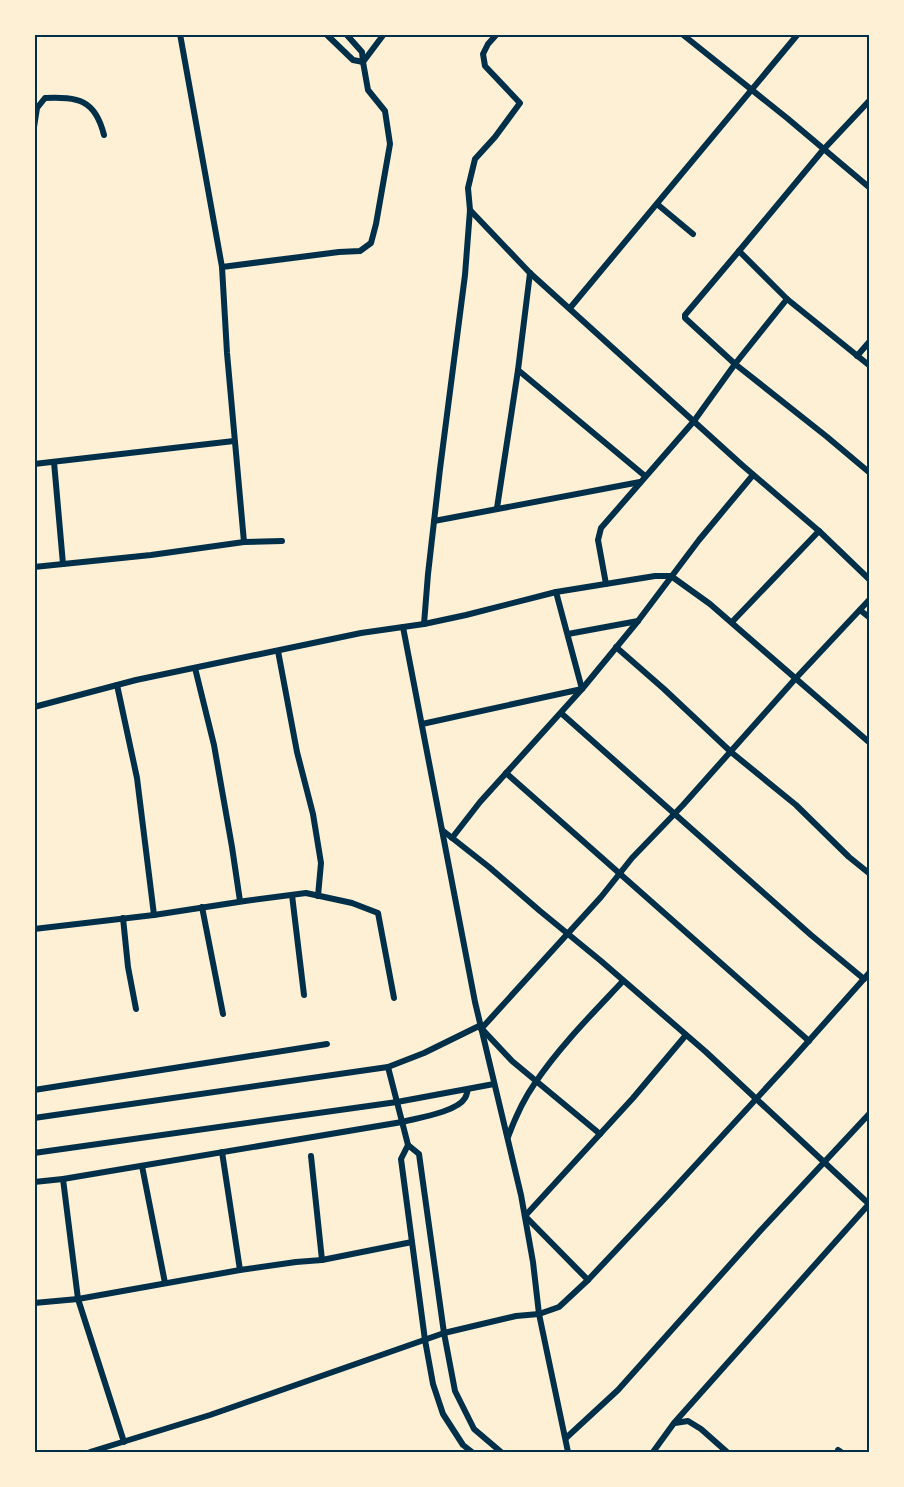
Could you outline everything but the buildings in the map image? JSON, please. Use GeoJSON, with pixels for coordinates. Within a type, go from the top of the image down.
{"type":"FeatureCollection","features":[{"type":"Feature","properties":{"kind":"street"},"geometry":{"type":"LineString","coordinates":[[180,34],[222,267],[234,441],[244,542]]}},
{"type":"Feature","properties":{"kind":"street"},"geometry":{"type":"LineString","coordinates":[[326,34],[353,60],[363,62]]}},
{"type":"Feature","properties":{"kind":"street"},"geometry":{"type":"LineString","coordinates":[[222,267],[360,250],[371,243],[390,144],[385,111],[368,90],[362,52],[346,34]]}},
{"type":"Feature","properties":{"kind":"street"},"geometry":{"type":"LineString","coordinates":[[363,62],[384,34]]}},
{"type":"Feature","properties":{"kind":"street"},"geometry":{"type":"LineString","coordinates":[[424,624],[434,520],[465,274],[470,210],[468,189],[475,159],[520,103],[485,66],[483,54],[497,34]]}},
{"type":"Feature","properties":{"kind":"street"},"geometry":{"type":"LineString","coordinates":[[682,34],[870,188]]}},
{"type":"Feature","properties":{"kind":"street"},"geometry":{"type":"LineString","coordinates":[[570,308],[798,34]]}},
{"type":"Feature","properties":{"kind":"street"},"geometry":{"type":"LineString","coordinates":[[34,127],[37,108],[45,98],[65,98],[85,102],[95,112],[104,135]]}},
{"type":"Feature","properties":{"kind":"street"},"geometry":{"type":"LineString","coordinates":[[870,100],[823,150],[685,315],[685,318],[735,363],[870,473]]}},
{"type":"Feature","properties":{"kind":"street"},"geometry":{"type":"LineString","coordinates":[[657,204],[693,234]]}},
{"type":"Feature","properties":{"kind":"street"},"geometry":{"type":"LineString","coordinates":[[470,210],[530,273],[753,475],[819,531],[870,580]]}},
{"type":"Feature","properties":{"kind":"street"},"geometry":{"type":"LineString","coordinates":[[739,251],[787,299],[870,366]]}},
{"type":"Feature","properties":{"kind":"street"},"geometry":{"type":"LineString","coordinates":[[497,508],[530,273]]}},
{"type":"Feature","properties":{"kind":"street"},"geometry":{"type":"LineString","coordinates":[[606,584],[598,540],[601,528],[694,421],[735,363],[787,299]]}},
{"type":"Feature","properties":{"kind":"street"},"geometry":{"type":"LineString","coordinates":[[857,356],[870,341]]}},
{"type":"Feature","properties":{"kind":"street"},"geometry":{"type":"LineString","coordinates":[[518,370],[645,476]]}},
{"type":"Feature","properties":{"kind":"street"},"geometry":{"type":"LineString","coordinates":[[34,464],[234,441]]}},
{"type":"Feature","properties":{"kind":"street"},"geometry":{"type":"LineString","coordinates":[[54,462],[63,564]]}},
{"type":"Feature","properties":{"kind":"street"},"geometry":{"type":"LineString","coordinates":[[452,838],[480,802],[582,689],[753,475]]}},
{"type":"Feature","properties":{"kind":"street"},"geometry":{"type":"LineString","coordinates":[[434,520],[640,482]]}},
{"type":"Feature","properties":{"kind":"street"},"geometry":{"type":"LineString","coordinates":[[732,622],[819,531]]}},
{"type":"Feature","properties":{"kind":"street"},"geometry":{"type":"LineString","coordinates":[[34,567],[151,555],[244,542],[282,541]]}},
{"type":"Feature","properties":{"kind":"street"},"geometry":{"type":"LineString","coordinates":[[34,707],[117,685],[361,633],[424,624],[556,592],[655,576],[671,576],[732,622],[870,743]]}},
{"type":"Feature","properties":{"kind":"street"},"geometry":{"type":"LineString","coordinates":[[556,592],[582,689]]}},
{"type":"Feature","properties":{"kind":"street"},"geometry":{"type":"LineString","coordinates":[[34,1118],[388,1067],[481,1027],[568,934],[632,858],[870,599]]}},
{"type":"Feature","properties":{"kind":"street"},"geometry":{"type":"LineString","coordinates":[[860,610],[870,618]]}},
{"type":"Feature","properties":{"kind":"street"},"geometry":{"type":"LineString","coordinates":[[568,634],[638,621]]}},
{"type":"Feature","properties":{"kind":"street"},"geometry":{"type":"LineString","coordinates":[[403,627],[481,1027],[525,1216],[539,1314],[568,1452]]}},
{"type":"Feature","properties":{"kind":"street"},"geometry":{"type":"LineString","coordinates":[[616,647],[731,752],[796,805],[870,874]]}},
{"type":"Feature","properties":{"kind":"street"},"geometry":{"type":"LineString","coordinates":[[278,651],[297,752],[313,814],[321,863],[318,896]]}},
{"type":"Feature","properties":{"kind":"street"},"geometry":{"type":"LineString","coordinates":[[195,668],[214,745],[240,901]]}},
{"type":"Feature","properties":{"kind":"street"},"geometry":{"type":"LineString","coordinates":[[117,685],[137,778],[154,915]]}},
{"type":"Feature","properties":{"kind":"street"},"geometry":{"type":"LineString","coordinates":[[422,724],[582,689]]}},
{"type":"Feature","properties":{"kind":"street"},"geometry":{"type":"LineString","coordinates":[[561,713],[810,935],[864,979]]}},
{"type":"Feature","properties":{"kind":"street"},"geometry":{"type":"LineString","coordinates":[[506,773],[809,1041]]}},
{"type":"Feature","properties":{"kind":"street"},"geometry":{"type":"LineString","coordinates":[[442,830],[489,867],[686,1035],[869,1204],[674,1423],[653,1452]]}},
{"type":"Feature","properties":{"kind":"street"},"geometry":{"type":"LineString","coordinates":[[34,929],[154,915],[306,893],[352,903],[378,913],[394,998]]}},
{"type":"Feature","properties":{"kind":"street"},"geometry":{"type":"LineString","coordinates":[[292,895],[304,994]]}},
{"type":"Feature","properties":{"kind":"street"},"geometry":{"type":"LineString","coordinates":[[202,907],[223,1014]]}},
{"type":"Feature","properties":{"kind":"street"},"geometry":{"type":"LineString","coordinates":[[123,918],[128,968],[136,1010]]}},
{"type":"Feature","properties":{"kind":"street"},"geometry":{"type":"LineString","coordinates":[[90,1452],[210,1415],[444,1333],[516,1316],[539,1314],[558,1307],[588,1280],[870,972]]}},
{"type":"Feature","properties":{"kind":"street"},"geometry":{"type":"LineString","coordinates":[[507,1137],[518,1111],[536,1082],[570,1039],[623,981]]}},
{"type":"Feature","properties":{"kind":"street"},"geometry":{"type":"LineString","coordinates":[[481,1027],[512,1061],[600,1134]]}},
{"type":"Feature","properties":{"kind":"street"},"geometry":{"type":"LineString","coordinates":[[525,1216],[633,1098],[686,1035]]}},
{"type":"Feature","properties":{"kind":"street"},"geometry":{"type":"LineString","coordinates":[[34,1090],[327,1044]]}},
{"type":"Feature","properties":{"kind":"street"},"geometry":{"type":"LineString","coordinates":[[388,1067],[408,1145],[419,1154],[444,1333],[455,1391],[474,1429],[501,1452]]}},
{"type":"Feature","properties":{"kind":"street"},"geometry":{"type":"LineString","coordinates":[[34,1153],[396,1102],[494,1084]]}},
{"type":"Feature","properties":{"kind":"street"},"geometry":{"type":"LineString","coordinates":[[34,1182],[402,1122],[456,1106],[465,1099],[468,1089]]}},
{"type":"Feature","properties":{"kind":"street"},"geometry":{"type":"LineString","coordinates":[[566,1438],[618,1390],[761,1230],[870,1113]]}},
{"type":"Feature","properties":{"kind":"street"},"geometry":{"type":"LineString","coordinates":[[408,1145],[400,1159],[424,1340],[433,1384],[443,1414],[463,1445],[472,1452]]}},
{"type":"Feature","properties":{"kind":"street"},"geometry":{"type":"LineString","coordinates":[[222,1152],[240,1270]]}},
{"type":"Feature","properties":{"kind":"street"},"geometry":{"type":"LineString","coordinates":[[311,1156],[322,1260]]}},
{"type":"Feature","properties":{"kind":"street"},"geometry":{"type":"LineString","coordinates":[[142,1166],[165,1283]]}},
{"type":"Feature","properties":{"kind":"street"},"geometry":{"type":"LineString","coordinates":[[63,1179],[78,1299],[124,1442]]}},
{"type":"Feature","properties":{"kind":"street"},"geometry":{"type":"LineString","coordinates":[[525,1216],[588,1280]]}},
{"type":"Feature","properties":{"kind":"street"},"geometry":{"type":"LineString","coordinates":[[34,1303],[78,1299],[240,1270],[322,1260],[412,1242]]}},
{"type":"Feature","properties":{"kind":"street"},"geometry":{"type":"LineString","coordinates":[[674,1423],[688,1421],[701,1429],[727,1452]]}}]}
